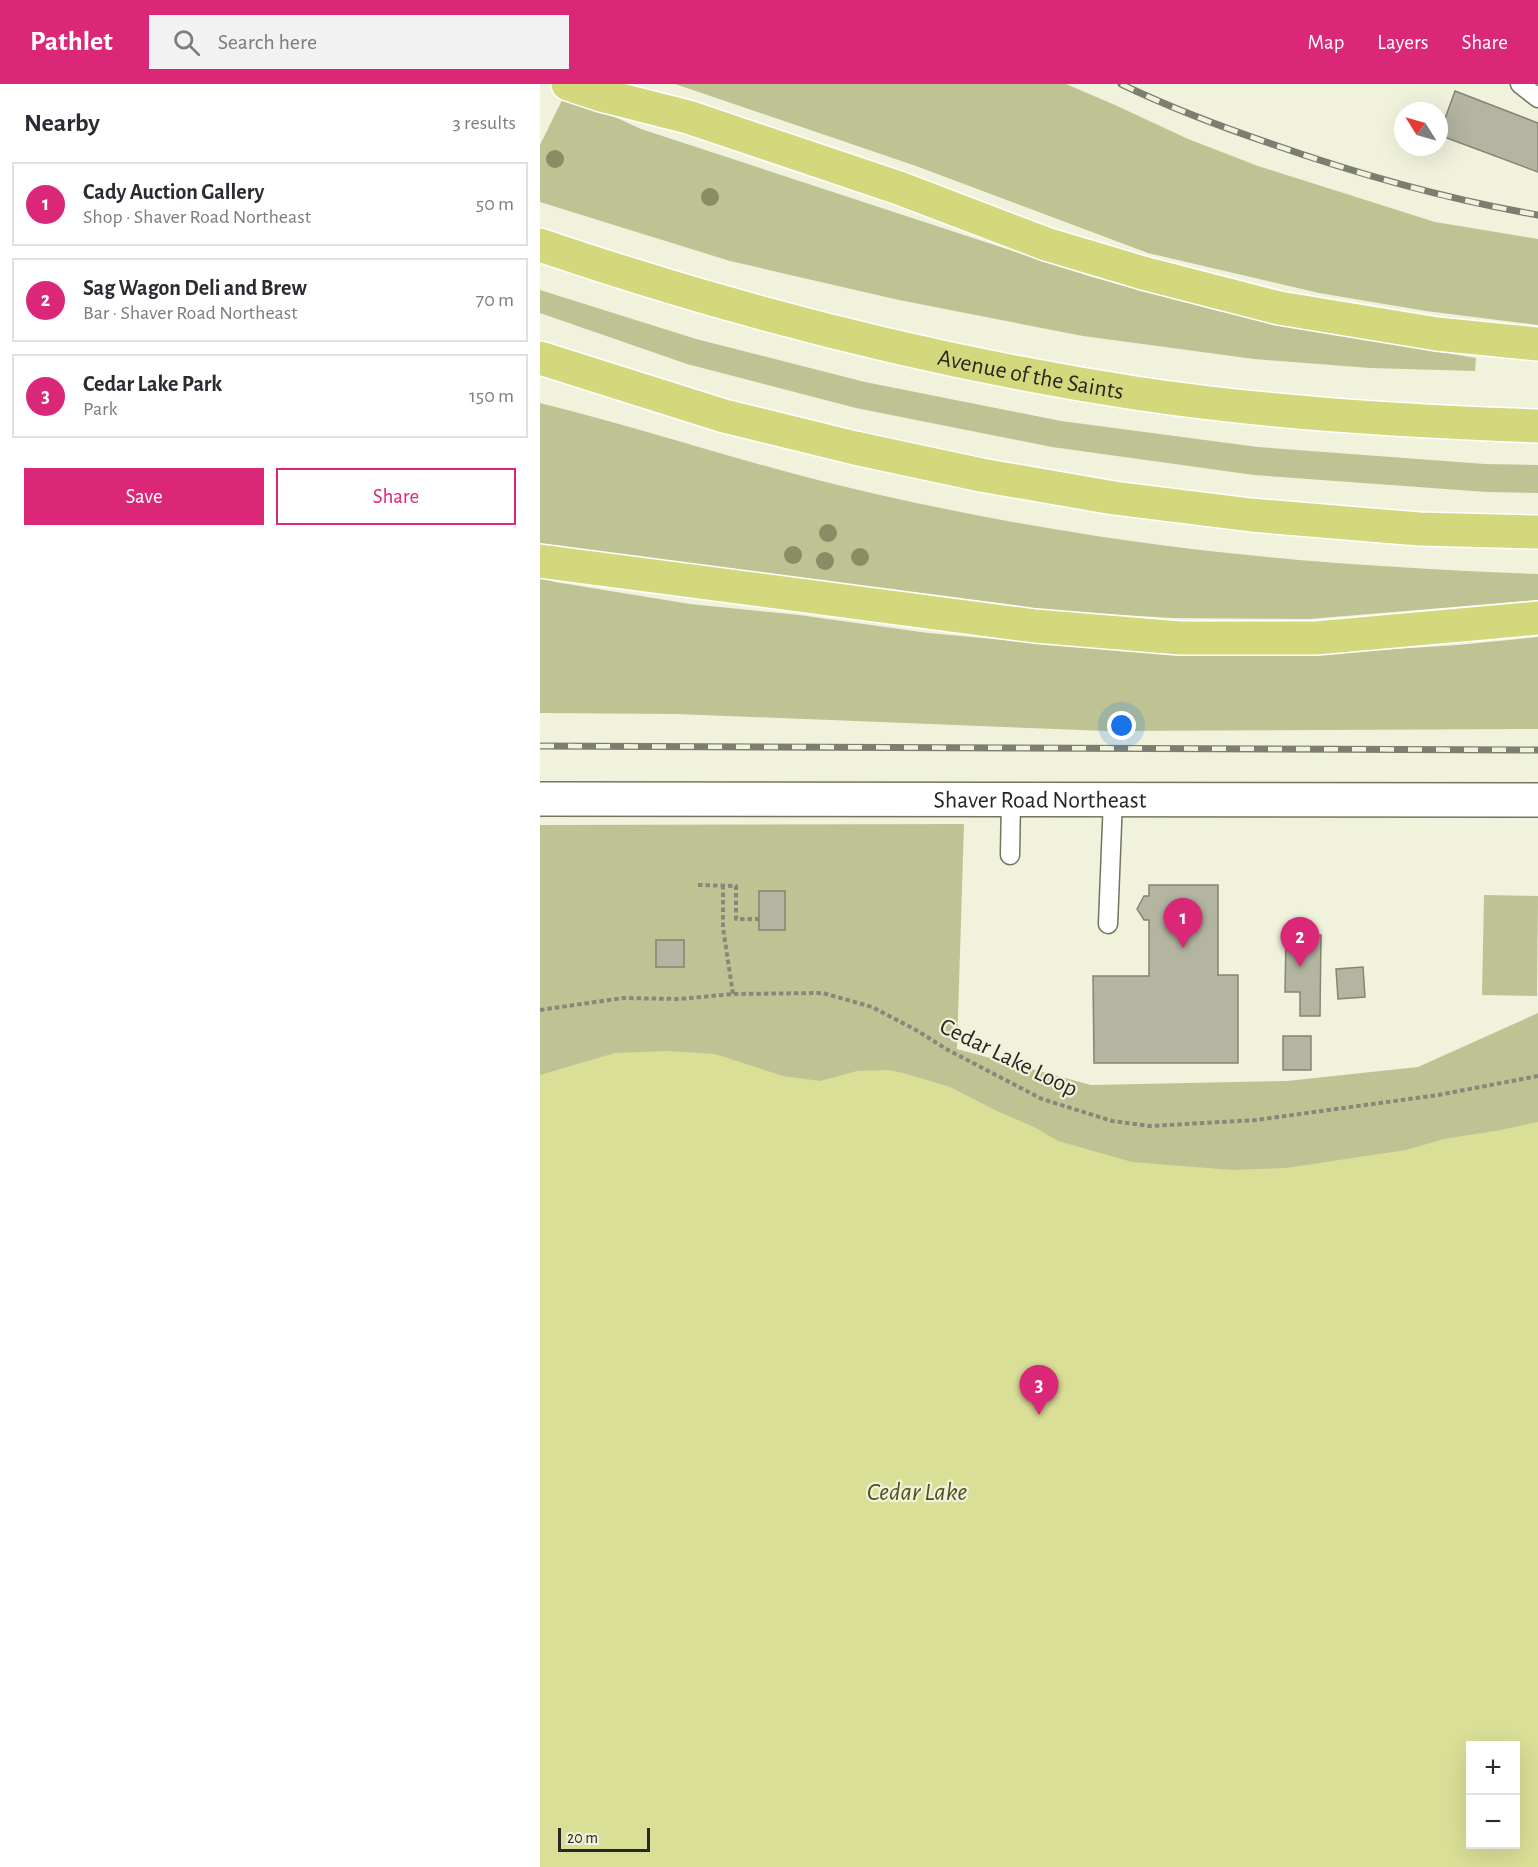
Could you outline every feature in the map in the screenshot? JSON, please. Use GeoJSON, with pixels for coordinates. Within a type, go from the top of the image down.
{"type":"FeatureCollection","features":[{"type":"Feature","properties":{"kind":"highway"},"geometry":{"type":"LineString","coordinates":[[567,84],[688,117],[899,188],[1046,244],[1143,273],[1279,308],[1437,334],[1538,344]]}},
{"type":"Feature","properties":{"kind":"highway"},"geometry":{"type":"LineString","coordinates":[[623,84],[688,117]]}},
{"type":"Feature","properties":{"kind":"highway","name":"Avenue of the Saints"},"geometry":{"type":"LineString","coordinates":[[540,245],[727,304],[875,342],[998,369],[1137,393],[1281,410],[1416,421],[1538,426]]}},
{"type":"Feature","properties":{"kind":"highway"},"geometry":{"type":"LineString","coordinates":[[544,359],[724,416],[855,448],[1014,481],[1114,498],[1251,515],[1419,529],[1538,532]]}},
{"type":"Feature","properties":{"kind":"highway"},"geometry":{"type":"LineString","coordinates":[[540,561],[1035,626],[1180,638],[1316,638],[1538,618]]}},
{"type":"Feature","properties":{"kind":"street","name":"Shaver Road Northeast"},"geometry":{"type":"LineString","coordinates":[[540,799],[1538,800]]}},
{"type":"Feature","properties":{"kind":"lane"},"geometry":{"type":"LineString","coordinates":[[1520,84],[1538,98]]}},
{"type":"Feature","properties":{"kind":"lane"},"geometry":{"type":"LineString","coordinates":[[1010,855],[1011,799]]}},
{"type":"Feature","properties":{"kind":"lane"},"geometry":{"type":"LineString","coordinates":[[1108,924],[1113,799]]}},
{"type":"Feature","properties":{"kind":"path"},"geometry":{"type":"LineString","coordinates":[[698,885],[736,886],[736,919],[759,919]]}},
{"type":"Feature","properties":{"kind":"path"},"geometry":{"type":"LineString","coordinates":[[723,885],[723,928],[733,994]]}},
{"type":"Feature","properties":{"kind":"path","name":"Cedar Lake Loop"},"geometry":{"type":"LineString","coordinates":[[540,1010],[622,998],[679,999],[733,994],[823,993],[872,1007],[1042,1099],[1112,1121],[1150,1125],[1256,1120],[1438,1095],[1538,1076]]}},
{"type":"Feature","properties":{"kind":"shaded area"},"geometry":{"type":"Polygon","coordinates":[[[675,84],[1066,84],[1188,139],[1258,166],[1435,222],[1538,239],[1538,325],[1426,311],[1319,293],[1148,253],[916,166],[675,84]]]}},
{"type":"Feature","properties":{"kind":"shaded area"},"geometry":{"type":"Polygon","coordinates":[[[565,94],[641,129],[1092,277],[1211,309],[1301,329],[1476,358],[1475,371],[1370,368],[1254,359],[1083,336],[899,300],[730,261],[540,202],[540,145],[565,94]]]}},
{"type":"Feature","properties":{"kind":"shaded area"},"geometry":{"type":"Polygon","coordinates":[[[540,290],[696,339],[865,382],[1061,421],[1258,447],[1485,464],[1538,465],[1538,493],[1487,492],[1254,475],[1052,447],[856,408],[687,364],[540,313],[540,290]]]}},
{"type":"Feature","properties":{"kind":"shaded area"},"geometry":{"type":"Polygon","coordinates":[[[540,403],[837,485],[1063,531],[1284,559],[1538,574],[1538,600],[1309,619],[1171,618],[1046,610],[661,563],[540,545],[540,403]]]}},
{"type":"Feature","properties":{"kind":"shaded area"},"geometry":{"type":"Polygon","coordinates":[[[540,577],[555,582],[690,604],[799,615],[928,633],[1060,645],[1214,655],[1316,654],[1458,645],[1538,637],[1538,729],[1106,731],[677,714],[540,713],[540,577]]]}},
{"type":"Feature","properties":{"kind":"shaded area","name":"Cedar Lake"},"geometry":{"type":"Polygon","coordinates":[[[964,824],[957,1049],[1091,1085],[1287,1081],[1418,1067],[1538,1013],[1538,1867],[540,1867],[540,825],[964,824]]]}},
{"type":"Feature","properties":{"kind":"shaded area"},"geometry":{"type":"Polygon","coordinates":[[[1484,895],[1538,896],[1537,996],[1482,995],[1484,895]]]}},
{"type":"Feature","properties":{"kind":"water","name":"Cedar Lake"},"geometry":{"type":"Polygon","coordinates":[[[668,1051],[715,1054],[783,1076],[820,1081],[857,1071],[889,1070],[950,1087],[1058,1141],[1132,1162],[1232,1170],[1286,1168],[1406,1150],[1444,1139],[1538,1122],[1538,1867],[540,1867],[540,1075],[615,1053],[668,1051]]]}},
{"type":"Feature","properties":{"kind":"building"},"geometry":{"type":"Polygon","coordinates":[[[1455,91],[1538,123],[1538,172],[1448,138],[1448,110],[1455,91]]]}},
{"type":"Feature","properties":{"kind":"building"},"geometry":{"type":"Polygon","coordinates":[[[1149,885],[1218,885],[1218,975],[1238,975],[1238,1063],[1094,1063],[1093,976],[1149,976],[1149,920],[1144,920],[1137,909],[1144,896],[1149,896],[1149,885]]]}},
{"type":"Feature","properties":{"kind":"building"},"geometry":{"type":"Polygon","coordinates":[[[759,891],[785,891],[785,930],[759,930],[759,891]]]}},
{"type":"Feature","properties":{"kind":"building"},"geometry":{"type":"Polygon","coordinates":[[[1286,935],[1321,935],[1320,1016],[1300,1016],[1300,992],[1285,992],[1286,935]]]}},
{"type":"Feature","properties":{"kind":"building"},"geometry":{"type":"Polygon","coordinates":[[[656,940],[684,940],[684,967],[656,967],[656,940]]]}},
{"type":"Feature","properties":{"kind":"building"},"geometry":{"type":"Polygon","coordinates":[[[1363,967],[1365,997],[1338,999],[1336,969],[1363,967]]]}},
{"type":"Feature","properties":{"kind":"building"},"geometry":{"type":"Polygon","coordinates":[[[1283,1036],[1311,1036],[1311,1070],[1283,1070],[1283,1036]]]}},
{"type":"Feature","properties":{"kind":"railway"},"geometry":{"type":"LineString","coordinates":[[1121,84],[1213,123],[1335,165],[1402,185],[1538,215]]}},
{"type":"Feature","properties":{"kind":"railway"},"geometry":{"type":"LineString","coordinates":[[540,746],[1538,750]]}},
{"type":"Feature","properties":{"kind":"place","name":"Cady Auction Gallery"},"geometry":{"type":"Point","coordinates":[1183,948]}},
{"type":"Feature","properties":{"kind":"place","name":"Sag Wagon Deli and Brew"},"geometry":{"type":"Point","coordinates":[1300,967]}},
{"type":"Feature","properties":{"kind":"place","name":"Cedar Lake Park"},"geometry":{"type":"Point","coordinates":[1039,1415]}}]}
